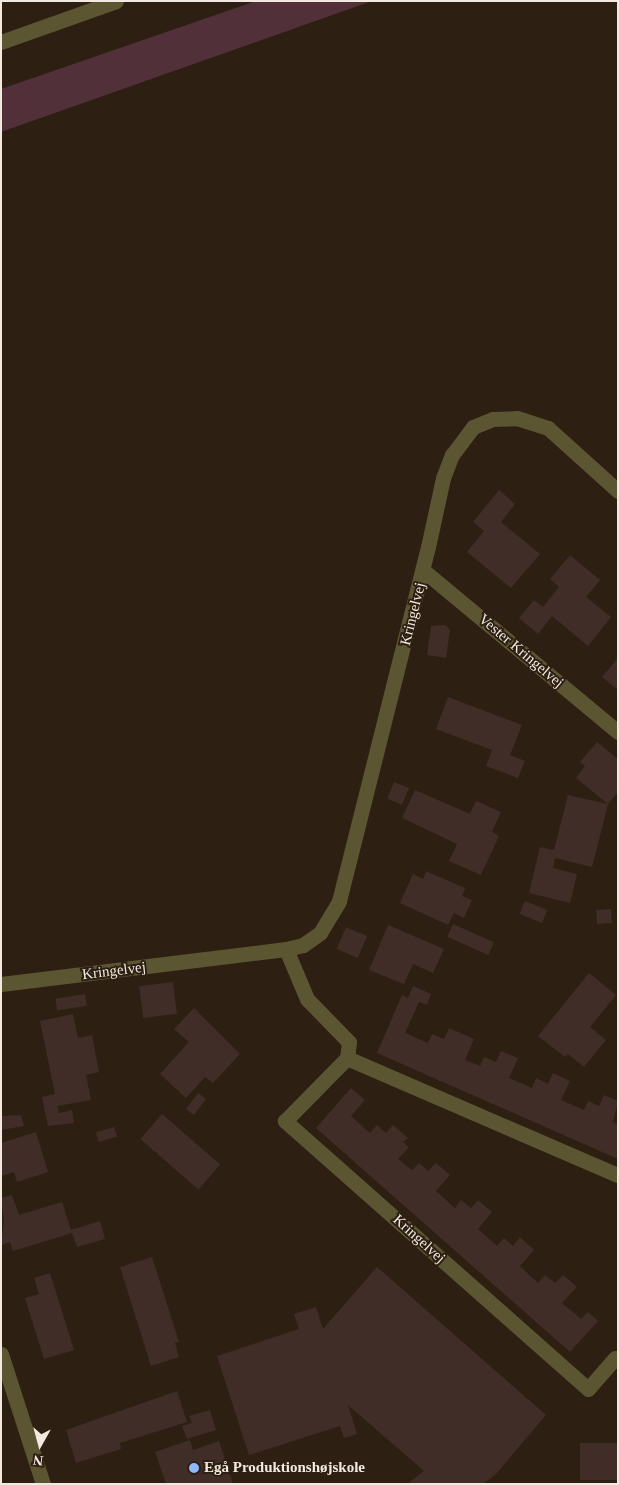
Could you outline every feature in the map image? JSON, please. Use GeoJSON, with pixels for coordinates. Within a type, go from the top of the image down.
{"type":"FeatureCollection","features":[{"type":"Feature","properties":{"kind":"street"},"geometry":{"type":"LineString","coordinates":[[1,42],[116,1]]}},
{"type":"Feature","properties":{"kind":"street","name":"Kringelvej"},"geometry":{"type":"LineString","coordinates":[[1,984],[286,949],[303,945],[320,933],[339,901],[452,455],[473,427],[493,419],[517,418],[548,428],[618,490]]}},
{"type":"Feature","properties":{"kind":"street","name":"Vester Kringelvej"},"geometry":{"type":"LineString","coordinates":[[424,571],[618,732]]}},
{"type":"Feature","properties":{"kind":"street"},"geometry":{"type":"LineString","coordinates":[[286,949],[307,999],[349,1042],[347,1058],[618,1175]]}},
{"type":"Feature","properties":{"kind":"street","name":"Kringelvej"},"geometry":{"type":"LineString","coordinates":[[347,1058],[285,1121],[588,1389],[615,1358]]}},
{"type":"Feature","properties":{"kind":"street"},"geometry":{"type":"LineString","coordinates":[[1,1354],[43,1484]]}},
{"type":"Feature","properties":{"kind":"shaded area"},"geometry":{"type":"Polygon","coordinates":[[[256,1],[372,1],[1,132],[1,89],[256,1]]]}},
{"type":"Feature","properties":{"kind":"building"},"geometry":{"type":"Polygon","coordinates":[[[499,490],[515,504],[501,522],[540,554],[511,588],[467,552],[484,531],[473,522],[499,490]]]}},
{"type":"Feature","properties":{"kind":"building"},"geometry":{"type":"Polygon","coordinates":[[[570,555],[600,580],[586,597],[611,617],[588,646],[552,616],[538,634],[519,618],[534,600],[543,607],[559,587],[550,579],[570,555]]]}},
{"type":"Feature","properties":{"kind":"building"},"geometry":{"type":"Polygon","coordinates":[[[445,625],[450,630],[446,658],[427,655],[431,626],[445,625]]]}},
{"type":"Feature","properties":{"kind":"building"},"geometry":{"type":"Polygon","coordinates":[[[618,658],[618,690],[602,677],[618,658]]]}},
{"type":"Feature","properties":{"kind":"building"},"geometry":{"type":"Polygon","coordinates":[[[448,697],[522,725],[510,755],[525,761],[518,778],[486,766],[492,750],[436,729],[448,697]]]}},
{"type":"Feature","properties":{"kind":"building"},"geometry":{"type":"Polygon","coordinates":[[[597,742],[618,759],[618,792],[608,804],[576,778],[585,766],[580,762],[597,742]]]}},
{"type":"Feature","properties":{"kind":"building"},"geometry":{"type":"Polygon","coordinates":[[[394,782],[409,788],[402,805],[387,799],[394,782]]]}},
{"type":"Feature","properties":{"kind":"building"},"geometry":{"type":"Polygon","coordinates":[[[415,790],[470,814],[476,801],[501,812],[492,832],[499,836],[481,875],[449,861],[457,844],[402,818],[415,790]]]}},
{"type":"Feature","properties":{"kind":"building"},"geometry":{"type":"Polygon","coordinates":[[[568,795],[608,804],[592,867],[555,858],[553,868],[577,874],[570,903],[529,893],[540,847],[554,850],[568,795]]]}},
{"type":"Feature","properties":{"kind":"building"},"geometry":{"type":"Polygon","coordinates":[[[426,871],[465,888],[462,896],[472,900],[464,918],[454,913],[448,925],[400,903],[413,874],[423,879],[426,871]]]}},
{"type":"Feature","properties":{"kind":"building"},"geometry":{"type":"Polygon","coordinates":[[[525,901],[547,910],[542,923],[520,914],[525,901]]]}},
{"type":"Feature","properties":{"kind":"building"},"geometry":{"type":"Polygon","coordinates":[[[611,909],[612,923],[597,924],[596,910],[611,909]]]}},
{"type":"Feature","properties":{"kind":"building"},"geometry":{"type":"Polygon","coordinates":[[[453,924],[494,942],[488,955],[447,937],[453,924]]]}},
{"type":"Feature","properties":{"kind":"building"},"geometry":{"type":"Polygon","coordinates":[[[388,925],[444,949],[433,973],[413,964],[404,984],[369,970],[388,925]]]}},
{"type":"Feature","properties":{"kind":"building"},"geometry":{"type":"Polygon","coordinates":[[[346,927],[367,936],[358,958],[337,949],[346,927]]]}},
{"type":"Feature","properties":{"kind":"building"},"geometry":{"type":"Polygon","coordinates":[[[589,973],[616,995],[590,1027],[606,1040],[584,1067],[568,1054],[565,1057],[538,1036],[589,973]]]}},
{"type":"Feature","properties":{"kind":"building"},"geometry":{"type":"Polygon","coordinates":[[[173,982],[177,1014],[143,1018],[139,986],[173,982]]]}},
{"type":"Feature","properties":{"kind":"building"},"geometry":{"type":"Polygon","coordinates":[[[413,986],[431,994],[427,1005],[419,1002],[405,1033],[428,1043],[432,1034],[444,1039],[449,1028],[474,1039],[465,1060],[480,1066],[484,1057],[496,1062],[501,1051],[518,1058],[509,1078],[532,1088],[536,1078],[548,1084],[553,1073],[570,1081],[561,1100],[584,1110],[588,1101],[599,1106],[604,1095],[618,1101],[613,1122],[618,1124],[618,1159],[377,1053],[402,995],[408,998],[413,986]]]}},
{"type":"Feature","properties":{"kind":"building"},"geometry":{"type":"Polygon","coordinates":[[[85,994],[87,1006],[57,1011],[55,999],[85,994]]]}},
{"type":"Feature","properties":{"kind":"building"},"geometry":{"type":"Polygon","coordinates":[[[194,1008],[240,1054],[213,1083],[205,1077],[186,1098],[160,1074],[189,1042],[174,1029],[194,1008]]]}},
{"type":"Feature","properties":{"kind":"building"},"geometry":{"type":"Polygon","coordinates":[[[73,1014],[78,1038],[92,1035],[99,1072],[86,1075],[91,1100],[57,1106],[59,1113],[72,1110],[74,1123],[48,1126],[42,1097],[55,1094],[40,1021],[73,1014]]]}},
{"type":"Feature","properties":{"kind":"building"},"geometry":{"type":"Polygon","coordinates":[[[351,1088],[365,1100],[351,1116],[370,1133],[377,1125],[386,1133],[393,1125],[408,1138],[403,1142],[409,1147],[398,1159],[412,1170],[419,1163],[428,1171],[436,1163],[450,1175],[436,1191],[455,1208],[461,1200],[471,1208],[478,1200],[492,1212],[478,1229],[497,1246],[504,1238],[513,1246],[520,1237],[534,1250],[520,1266],[538,1283],[545,1275],[555,1283],[563,1275],[577,1287],[562,1303],[581,1319],[588,1312],[598,1321],[570,1352],[316,1128],[351,1088]]]}},
{"type":"Feature","properties":{"kind":"building"},"geometry":{"type":"Polygon","coordinates":[[[198,1093],[206,1099],[194,1115],[186,1109],[198,1093]]]}},
{"type":"Feature","properties":{"kind":"building"},"geometry":{"type":"Polygon","coordinates":[[[162,1114],[220,1165],[198,1189],[140,1139],[162,1114]]]}},
{"type":"Feature","properties":{"kind":"building"},"geometry":{"type":"Polygon","coordinates":[[[21,1115],[24,1126],[1,1130],[1,1116],[21,1115]]]}},
{"type":"Feature","properties":{"kind":"building"},"geometry":{"type":"Polygon","coordinates":[[[114,1127],[117,1137],[99,1142],[96,1133],[114,1127]]]}},
{"type":"Feature","properties":{"kind":"building"},"geometry":{"type":"Polygon","coordinates":[[[36,1132],[48,1172],[17,1182],[14,1172],[1,1176],[1,1143],[36,1132]]]}},
{"type":"Feature","properties":{"kind":"building"},"geometry":{"type":"Polygon","coordinates":[[[12,1195],[19,1215],[62,1202],[71,1230],[100,1221],[105,1239],[77,1247],[72,1233],[13,1251],[10,1242],[1,1245],[4,1220],[1,1198],[12,1195]]]}},
{"type":"Feature","properties":{"kind":"building"},"geometry":{"type":"Polygon","coordinates":[[[152,1257],[179,1342],[175,1343],[179,1357],[151,1366],[120,1267],[152,1257]]]}},
{"type":"Feature","properties":{"kind":"building"},"geometry":{"type":"Polygon","coordinates":[[[377,1267],[546,1415],[496,1474],[483,1484],[407,1484],[424,1471],[348,1405],[357,1434],[344,1438],[340,1426],[249,1455],[217,1356],[299,1329],[294,1314],[316,1307],[323,1329],[377,1267]]]}},
{"type":"Feature","properties":{"kind":"building"},"geometry":{"type":"Polygon","coordinates":[[[50,1273],[74,1350],[44,1359],[25,1298],[39,1294],[34,1278],[50,1273]]]}},
{"type":"Feature","properties":{"kind":"building"},"geometry":{"type":"Polygon","coordinates":[[[177,1391],[187,1422],[120,1443],[121,1449],[76,1463],[66,1430],[177,1391]]]}},
{"type":"Feature","properties":{"kind":"building"},"geometry":{"type":"Polygon","coordinates":[[[210,1410],[216,1430],[187,1439],[182,1426],[192,1423],[189,1416],[210,1410]]]}},
{"type":"Feature","properties":{"kind":"building","name":"Egå Produktionshøjskole"},"geometry":{"type":"Polygon","coordinates":[[[190,1440],[193,1450],[219,1441],[233,1484],[166,1484],[155,1452],[190,1440]]]}},
{"type":"Feature","properties":{"kind":"building"},"geometry":{"type":"Polygon","coordinates":[[[580,1443],[618,1443],[618,1480],[580,1480],[580,1443]]]}},
{"type":"Feature","properties":{"kind":"place","name":"Egå Produktionshøjskole"},"geometry":{"type":"Point","coordinates":[194,1468]}}]}
